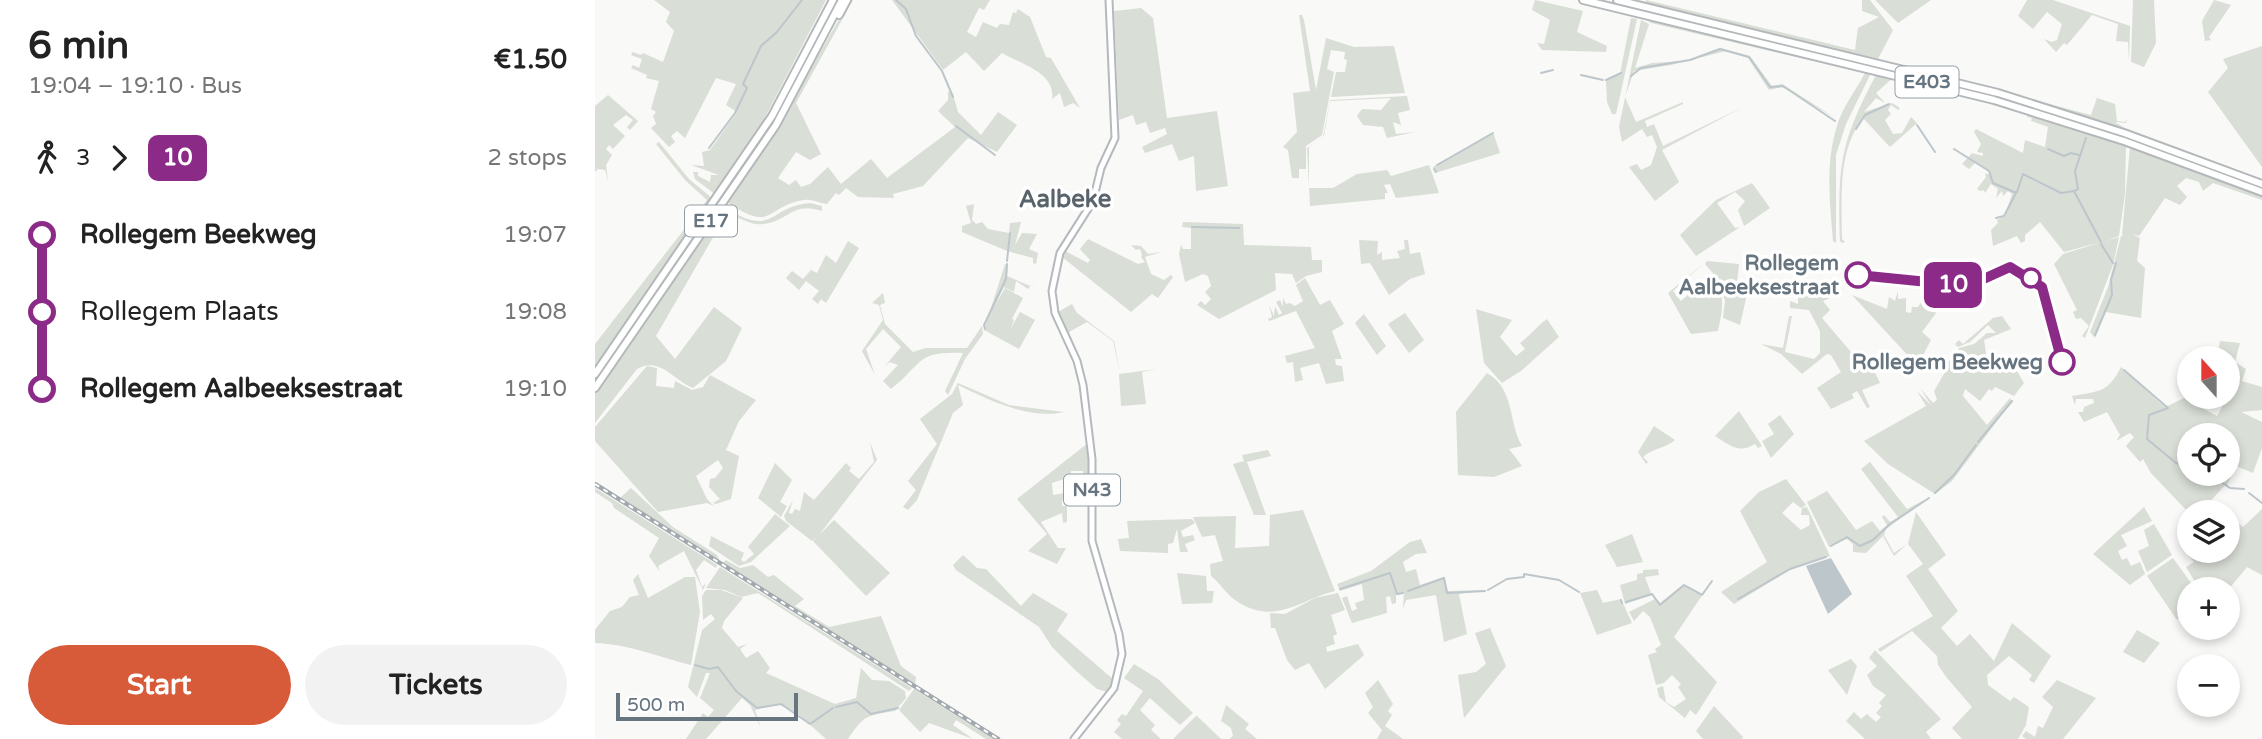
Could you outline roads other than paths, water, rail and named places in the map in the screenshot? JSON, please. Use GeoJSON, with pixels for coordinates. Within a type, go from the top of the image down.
{"type":"FeatureCollection","features":[{"type":"Feature","properties":{"kind":"highway","name":"E17"},"geometry":{"type":"LineString","coordinates":[[595,374],[736,171],[800,64],[831,0]]}},
{"type":"Feature","properties":{"kind":"highway","name":"E17"},"geometry":{"type":"LineString","coordinates":[[595,388],[776,125],[845,0]]}},
{"type":"Feature","properties":{"kind":"highway","name":"E403"},"geometry":{"type":"LineString","coordinates":[[1583,0],[1994,100],[2104,134],[2262,192]]}},
{"type":"Feature","properties":{"kind":"highway","name":"E403"},"geometry":{"type":"LineString","coordinates":[[1617,0],[1998,93],[2124,133],[2262,184]]}},
{"type":"Feature","properties":{"kind":"main road","name":"N43"},"geometry":{"type":"LineString","coordinates":[[1073,739],[1108,697],[1121,666],[1120,639],[1093,541],[1092,459],[1083,385],[1077,360],[1055,313],[1052,290],[1060,253],[1093,201],[1104,158],[1115,138],[1109,0]]}},
{"type":"Feature","properties":{"kind":"waterway"},"geometry":{"type":"LineString","coordinates":[[709,148],[735,113],[747,88],[743,84],[761,46],[777,32],[802,0]]}},
{"type":"Feature","properties":{"kind":"waterway"},"geometry":{"type":"LineString","coordinates":[[896,0],[906,9],[916,36],[942,71],[953,97]]}},
{"type":"Feature","properties":{"kind":"waterway"},"geometry":{"type":"LineString","coordinates":[[1631,76],[1641,68],[1690,60],[1720,49],[1749,57],[1770,87],[1783,86],[1835,121]]}},
{"type":"Feature","properties":{"kind":"waterway"},"geometry":{"type":"LineString","coordinates":[[1541,73],[1553,70]]}},
{"type":"Feature","properties":{"kind":"waterway"},"geometry":{"type":"LineString","coordinates":[[1606,80],[1621,73]]}},
{"type":"Feature","properties":{"kind":"waterway"},"geometry":{"type":"LineString","coordinates":[[1581,75],[1603,80]]}},
{"type":"Feature","properties":{"kind":"waterway"},"geometry":{"type":"LineString","coordinates":[[1856,129],[1865,115],[1889,104]]}},
{"type":"Feature","properties":{"kind":"waterway"},"geometry":{"type":"LineString","coordinates":[[1917,125],[1935,152]]}},
{"type":"Feature","properties":{"kind":"waterway"},"geometry":{"type":"LineString","coordinates":[[956,126],[995,155]]}},
{"type":"Feature","properties":{"kind":"waterway"},"geometry":{"type":"LineString","coordinates":[[1437,165],[1493,133]]}},
{"type":"Feature","properties":{"kind":"waterway"},"geometry":{"type":"LineString","coordinates":[[2074,191],[2078,189],[2075,171],[2086,138]]}},
{"type":"Feature","properties":{"kind":"waterway"},"geometry":{"type":"LineString","coordinates":[[1954,149],[1989,171],[1993,183],[2014,192],[2017,192],[2023,174],[2061,193],[2074,191],[2101,242]]}},
{"type":"Feature","properties":{"kind":"waterway"},"geometry":{"type":"LineString","coordinates":[[2048,149],[2064,156],[2071,153],[2079,155]]}},
{"type":"Feature","properties":{"kind":"waterway"},"geometry":{"type":"LineString","coordinates":[[1996,218],[2004,216],[2016,193]]}},
{"type":"Feature","properties":{"kind":"waterway"},"geometry":{"type":"LineString","coordinates":[[1192,227],[1239,228]]}},
{"type":"Feature","properties":{"kind":"waterway"},"geometry":{"type":"LineString","coordinates":[[1007,261],[1010,233]]}},
{"type":"Feature","properties":{"kind":"waterway"},"geometry":{"type":"LineString","coordinates":[[2101,244],[2113,263]]}},
{"type":"Feature","properties":{"kind":"waterway"},"geometry":{"type":"LineString","coordinates":[[2095,335],[2112,295],[2111,280],[2116,263]]}},
{"type":"Feature","properties":{"kind":"waterway"},"geometry":{"type":"LineString","coordinates":[[985,329],[984,325],[1006,279],[1007,264]]}},
{"type":"Feature","properties":{"kind":"waterway"},"geometry":{"type":"LineString","coordinates":[[2124,370],[2168,408],[2149,415],[2147,439],[2177,463]]}},
{"type":"Feature","properties":{"kind":"waterway"},"geometry":{"type":"LineString","coordinates":[[1978,442],[2012,401]]}},
{"type":"Feature","properties":{"kind":"waterway"},"geometry":{"type":"LineString","coordinates":[[1935,493],[1954,475],[1976,445]]}},
{"type":"Feature","properties":{"kind":"waterway"},"geometry":{"type":"LineString","coordinates":[[2227,486],[2244,489]]}},
{"type":"Feature","properties":{"kind":"waterway"},"geometry":{"type":"LineString","coordinates":[[2249,493],[2262,503]]}},
{"type":"Feature","properties":{"kind":"waterway"},"geometry":{"type":"LineString","coordinates":[[1831,546],[1847,537],[1860,546],[1873,540],[1890,524],[1929,498]]}},
{"type":"Feature","properties":{"kind":"waterway"},"geometry":{"type":"LineString","coordinates":[[1738,599],[1790,569],[1826,557]]}},
{"type":"Feature","properties":{"kind":"waterway"},"geometry":{"type":"LineString","coordinates":[[1340,589],[1390,573],[1397,594],[1403,593]]}},
{"type":"Feature","properties":{"kind":"waterway"},"geometry":{"type":"LineString","coordinates":[[1488,590],[1507,579],[1524,577],[1524,574],[1559,580],[1579,592]]}},
{"type":"Feature","properties":{"kind":"waterway"},"geometry":{"type":"LineString","coordinates":[[1408,591],[1444,578],[1447,593],[1485,591]]}},
{"type":"Feature","properties":{"kind":"waterway"},"geometry":{"type":"LineString","coordinates":[[1626,602],[1652,594],[1660,605],[1684,585],[1702,595],[1712,581]]}},
{"type":"Feature","properties":{"kind":"waterway"},"geometry":{"type":"LineString","coordinates":[[695,665],[709,669],[718,667],[736,691],[757,708],[781,704],[810,724],[833,708]]}},
{"type":"Feature","properties":{"kind":"waterway"},"geometry":{"type":"LineString","coordinates":[[836,707],[857,702],[871,714],[898,708]]}},
{"type":"Feature","properties":{"kind":"railway"},"geometry":{"type":"LineString","coordinates":[[595,484],[998,739]]}},
{"type":"Feature","properties":{"kind":"place","name":"Rollegem Aalbeeksestraat"},"geometry":{"type":"Point","coordinates":[1858,275]}},
{"type":"Feature","properties":{"kind":"place","name":"Rollegem Beekweg"},"geometry":{"type":"Point","coordinates":[2062,362]}},
{"type":"Feature","properties":{"kind":"district","name":"Aalbeke"},"geometry":{"type":"Point","coordinates":[1065,199]}}]}
